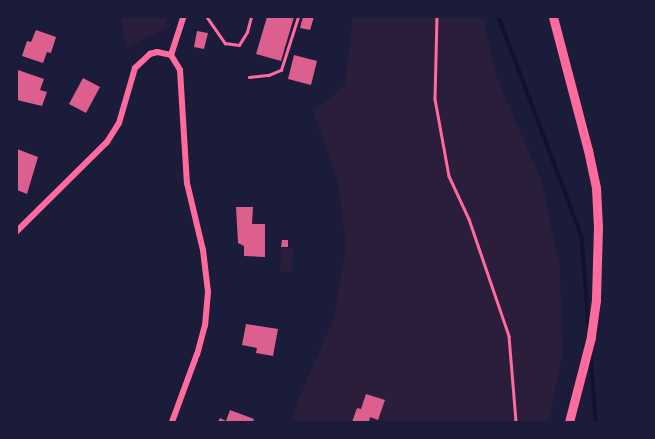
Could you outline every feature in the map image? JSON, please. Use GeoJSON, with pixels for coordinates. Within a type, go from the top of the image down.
{"type":"FeatureCollection","features":[{"type":"Feature","properties":{"kind":"highway"},"geometry":{"type":"LineString","coordinates":[[554,17],[588,150],[596,188],[598,226],[596,294],[592,329],[584,372],[569,422]]}},
{"type":"Feature","properties":{"kind":"street"},"geometry":{"type":"LineString","coordinates":[[171,55],[184,17]]}},
{"type":"Feature","properties":{"kind":"street"},"geometry":{"type":"LineString","coordinates":[[17,231],[107,142],[119,123],[135,68],[150,54],[157,52],[171,55],[180,70],[187,183],[203,250],[208,292],[201,339],[172,422]]}},
{"type":"Feature","properties":{"kind":"lane"},"geometry":{"type":"LineString","coordinates":[[207,17],[225,43],[239,45],[247,32],[252,17]]}},
{"type":"Feature","properties":{"kind":"lane"},"geometry":{"type":"LineString","coordinates":[[249,77],[269,75],[281,70],[298,17]]}},
{"type":"Feature","properties":{"kind":"lane"},"geometry":{"type":"LineString","coordinates":[[437,17],[435,99],[449,176],[469,219],[509,336],[516,422]]}},
{"type":"Feature","properties":{"kind":"shaded area"},"geometry":{"type":"Polygon","coordinates":[[[120,17],[168,17],[164,29],[127,48],[120,17]]]}},
{"type":"Feature","properties":{"kind":"shaded area"},"geometry":{"type":"Polygon","coordinates":[[[353,17],[483,17],[496,76],[542,182],[560,270],[563,354],[548,422],[292,422],[298,400],[333,321],[346,247],[338,180],[313,111],[345,86],[353,17]]]}},
{"type":"Feature","properties":{"kind":"shaded area"},"geometry":{"type":"Polygon","coordinates":[[[281,248],[293,248],[292,272],[280,272],[281,248]]]}},
{"type":"Feature","properties":{"kind":"building"},"geometry":{"type":"Polygon","coordinates":[[[267,17],[294,17],[281,61],[256,54],[267,17]]]}},
{"type":"Feature","properties":{"kind":"building"},"geometry":{"type":"Polygon","coordinates":[[[303,17],[314,17],[310,30],[300,28],[303,17]]]}},
{"type":"Feature","properties":{"kind":"building"},"geometry":{"type":"Polygon","coordinates":[[[36,30],[56,37],[51,53],[47,52],[43,63],[22,56],[27,41],[31,42],[36,30]]]}},
{"type":"Feature","properties":{"kind":"building"},"geometry":{"type":"Polygon","coordinates":[[[197,31],[208,33],[204,49],[194,47],[197,31]]]}},
{"type":"Feature","properties":{"kind":"building"},"geometry":{"type":"Polygon","coordinates":[[[294,55],[317,61],[311,85],[288,79],[294,55]]]}},
{"type":"Feature","properties":{"kind":"building"},"geometry":{"type":"Polygon","coordinates":[[[18,70],[44,79],[40,90],[47,92],[42,106],[17,100],[18,70]]]}},
{"type":"Feature","properties":{"kind":"building"},"geometry":{"type":"Polygon","coordinates":[[[83,78],[100,87],[86,113],[69,104],[83,78]]]}},
{"type":"Feature","properties":{"kind":"building"},"geometry":{"type":"Polygon","coordinates":[[[17,149],[38,157],[27,194],[17,190],[17,149]]]}},
{"type":"Feature","properties":{"kind":"building"},"geometry":{"type":"Polygon","coordinates":[[[236,207],[253,207],[252,224],[265,224],[265,257],[244,256],[244,246],[238,243],[236,207]]]}},
{"type":"Feature","properties":{"kind":"building"},"geometry":{"type":"Polygon","coordinates":[[[282,240],[288,240],[288,247],[281,247],[282,240]]]}},
{"type":"Feature","properties":{"kind":"building"},"geometry":{"type":"Polygon","coordinates":[[[246,324],[278,329],[273,356],[256,353],[257,348],[242,345],[246,324]]]}},
{"type":"Feature","properties":{"kind":"building"},"geometry":{"type":"Polygon","coordinates":[[[366,394],[385,400],[378,420],[370,417],[369,422],[352,422],[357,408],[361,409],[366,394]]]}},
{"type":"Feature","properties":{"kind":"building"},"geometry":{"type":"Polygon","coordinates":[[[230,410],[254,419],[253,422],[218,422],[220,418],[226,421],[230,410]]]}},
{"type":"Feature","properties":{"kind":"waterway"},"geometry":{"type":"LineString","coordinates":[[499,17],[582,237],[589,326]]}},
{"type":"Feature","properties":{"kind":"waterway"},"geometry":{"type":"LineString","coordinates":[[591,353],[596,422]]}}]}
